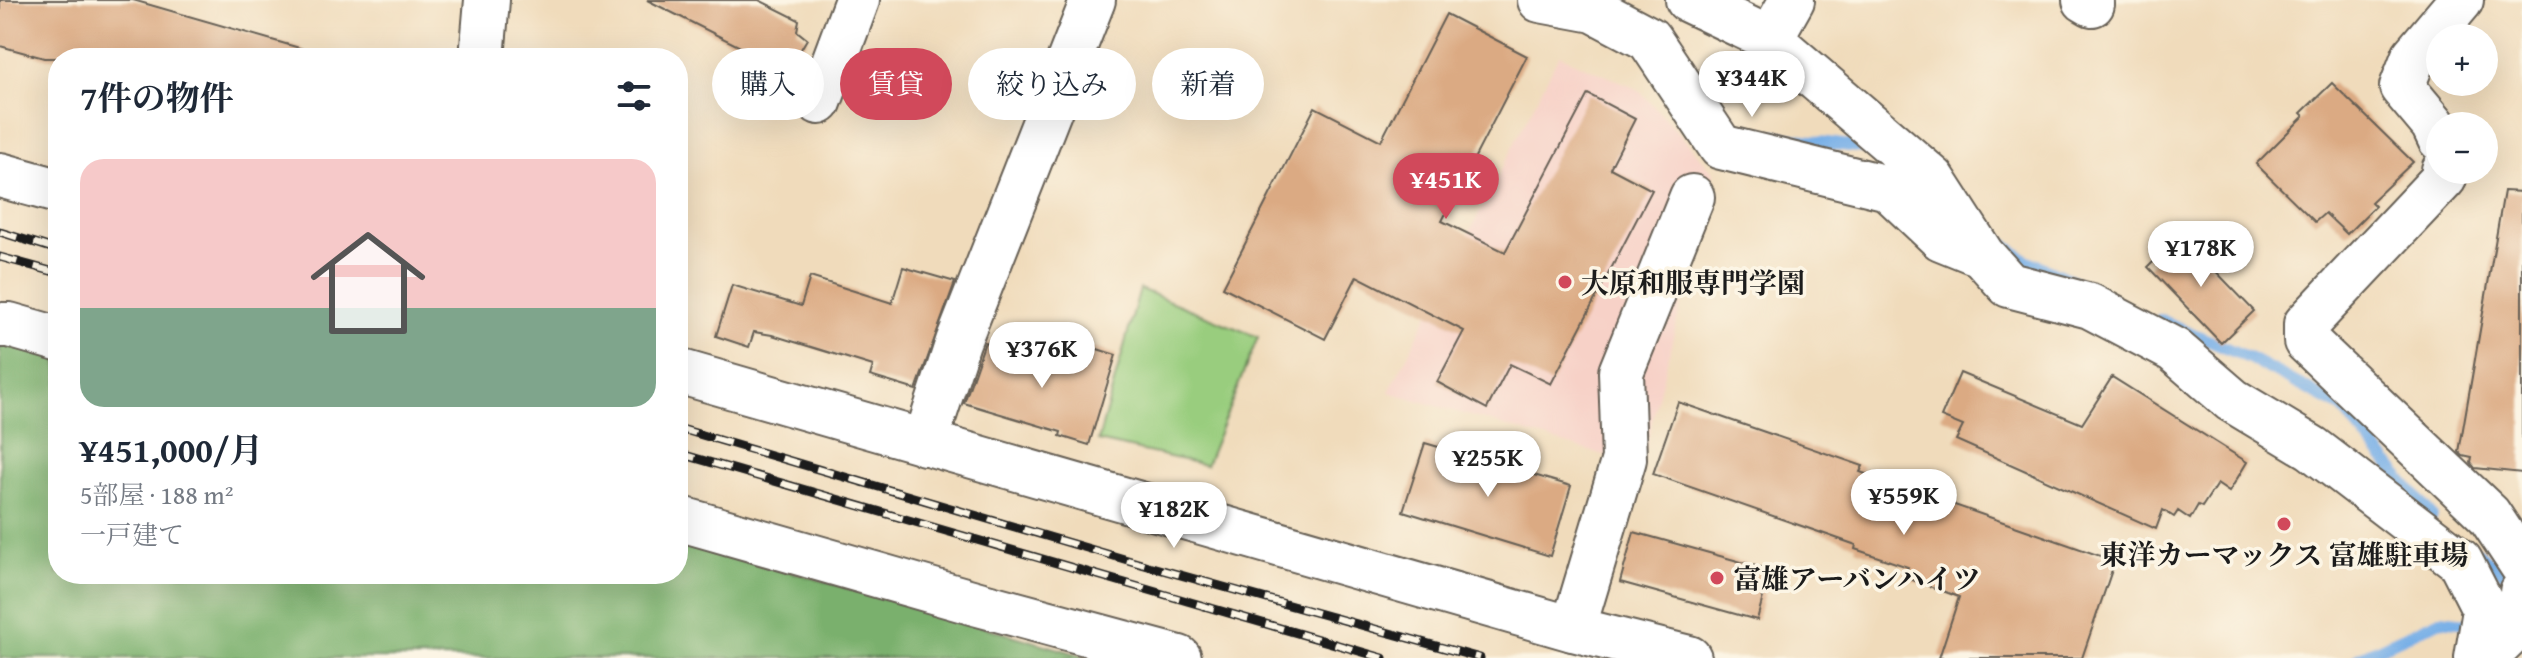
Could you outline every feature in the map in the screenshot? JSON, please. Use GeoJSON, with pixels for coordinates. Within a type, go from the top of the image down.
{"type":"FeatureCollection","features":[{"type":"Feature","properties":{"kind":"street"},"geometry":{"type":"LineString","coordinates":[[483,48],[487,0]]}},
{"type":"Feature","properties":{"kind":"street"},"geometry":{"type":"LineString","coordinates":[[824,89],[857,0]]}},
{"type":"Feature","properties":{"kind":"street"},"geometry":{"type":"LineString","coordinates":[[925,443],[958,342],[1093,0]]}},
{"type":"Feature","properties":{"kind":"street"},"geometry":{"type":"LineString","coordinates":[[1540,0],[1594,10],[1649,39],[1721,147],[1888,188],[1941,238],[1982,255]]}},
{"type":"Feature","properties":{"kind":"street"},"geometry":{"type":"LineString","coordinates":[[1688,0],[1770,39],[1933,179],[1982,255],[2009,285],[2090,306],[2174,350],[2232,400],[2312,448],[2460,561],[2485,610],[2477,658]]}},
{"type":"Feature","properties":{"kind":"street"},"geometry":{"type":"LineString","coordinates":[[1770,39],[1792,0]]}},
{"type":"Feature","properties":{"kind":"street"},"geometry":{"type":"LineString","coordinates":[[2426,116],[2402,87],[2414,56],[2461,0]]}},
{"type":"Feature","properties":{"kind":"street"},"geometry":{"type":"LineString","coordinates":[[0,175],[48,188]]}},
{"type":"Feature","properties":{"kind":"street"},"geometry":{"type":"LineString","coordinates":[[2438,184],[2306,324],[2306,341],[2489,515],[2522,565]]}},
{"type":"Feature","properties":{"kind":"street"},"geometry":{"type":"LineString","coordinates":[[1573,629],[1624,459],[1621,372],[1692,197]]}},
{"type":"Feature","properties":{"kind":"street"},"geometry":{"type":"LineString","coordinates":[[0,325],[48,336]]}},
{"type":"Feature","properties":{"kind":"street"},"geometry":{"type":"LineString","coordinates":[[688,374],[1573,629],[1689,658]]}},
{"type":"Feature","properties":{"kind":"street"},"geometry":{"type":"LineString","coordinates":[[688,521],[1179,658]]}},
{"type":"Feature","properties":{"kind":"street"},"geometry":{"type":"LineString","coordinates":[[2485,658],[2520,624],[2522,592]]}},
{"type":"Feature","properties":{"kind":"shaded area","name":"大原和服専門学園"},"geometry":{"type":"Polygon","coordinates":[[[1559,55],[1639,90],[1714,172],[1641,466],[1389,392],[1559,55]]]}},
{"type":"Feature","properties":{"kind":"green space"},"geometry":{"type":"Polygon","coordinates":[[[1140,289],[1258,337],[1206,465],[1098,441],[1140,289]]]}},
{"type":"Feature","properties":{"kind":"green space"},"geometry":{"type":"Polygon","coordinates":[[[7,345],[48,356],[48,584],[688,584],[688,542],[1091,658],[0,658],[0,346],[7,345]]]}},
{"type":"Feature","properties":{"kind":"building"},"geometry":{"type":"Polygon","coordinates":[[[0,0],[133,0],[300,48],[48,48],[48,58],[44,58],[0,46],[0,0]]]}},
{"type":"Feature","properties":{"kind":"building"},"geometry":{"type":"Polygon","coordinates":[[[647,0],[759,0],[799,20],[797,31],[807,39],[802,48],[742,48],[647,0]]]}},
{"type":"Feature","properties":{"kind":"building"},"geometry":{"type":"Polygon","coordinates":[[[1446,14],[1527,56],[1442,221],[1505,252],[1588,94],[1635,119],[1610,168],[1652,190],[1551,384],[1510,364],[1487,409],[1437,382],[1464,331],[1357,276],[1325,339],[1223,287],[1315,107],[1381,141],[1446,14]]]}},
{"type":"Feature","properties":{"kind":"building"},"geometry":{"type":"Polygon","coordinates":[[[2332,83],[2413,162],[2371,202],[2375,206],[2347,234],[2325,213],[2315,222],[2256,164],[2332,83]]]}},
{"type":"Feature","properties":{"kind":"building"},"geometry":{"type":"Polygon","coordinates":[[[2504,191],[2522,192],[2522,473],[2475,468],[2472,458],[2459,452],[2504,191]]]}},
{"type":"Feature","properties":{"kind":"building"},"geometry":{"type":"Polygon","coordinates":[[[2181,235],[2254,311],[2221,343],[2148,267],[2181,235]]]}},
{"type":"Feature","properties":{"kind":"building"},"geometry":{"type":"Polygon","coordinates":[[[903,267],[955,282],[916,390],[870,376],[873,366],[772,335],[754,332],[749,347],[716,336],[732,285],[801,306],[810,277],[892,303],[903,267]]]}},
{"type":"Feature","properties":{"kind":"building"},"geometry":{"type":"Polygon","coordinates":[[[985,342],[1080,371],[1088,346],[1116,355],[1089,445],[1060,436],[1061,432],[964,403],[985,342]]]}},
{"type":"Feature","properties":{"kind":"building"},"geometry":{"type":"Polygon","coordinates":[[[1960,373],[2082,424],[2112,377],[2247,462],[2229,492],[2217,484],[2190,519],[2178,511],[2174,517],[2163,510],[2156,529],[1956,440],[1963,426],[1941,417],[1960,373]]]}},
{"type":"Feature","properties":{"kind":"building"},"geometry":{"type":"Polygon","coordinates":[[[1678,402],[1863,466],[1860,472],[2115,561],[2082,658],[1939,658],[1959,597],[1904,577],[1908,567],[1855,549],[1856,545],[1653,474],[1678,402]]]}},
{"type":"Feature","properties":{"kind":"building"},"geometry":{"type":"Polygon","coordinates":[[[1425,443],[1571,486],[1550,556],[1403,511],[1425,443]]]}},
{"type":"Feature","properties":{"kind":"building","name":"富雄アーバンハイツ"},"geometry":{"type":"Polygon","coordinates":[[[1634,532],[1770,570],[1757,620],[1620,582],[1634,532]]]}},
{"type":"Feature","properties":{"kind":"waterway"},"geometry":{"type":"LineString","coordinates":[[1744,132],[1872,149]]}},
{"type":"Feature","properties":{"kind":"waterway"},"geometry":{"type":"LineString","coordinates":[[1987,232],[2026,260],[2075,282]]}},
{"type":"Feature","properties":{"kind":"waterway"},"geometry":{"type":"LineString","coordinates":[[2161,320],[2249,358],[2341,407],[2432,516]]}},
{"type":"Feature","properties":{"kind":"waterway"},"geometry":{"type":"LineString","coordinates":[[2471,548],[2510,578]]}},
{"type":"Feature","properties":{"kind":"waterway"},"geometry":{"type":"LineString","coordinates":[[2358,658],[2441,620],[2474,624]]}},
{"type":"Feature","properties":{"kind":"railway"},"geometry":{"type":"LineString","coordinates":[[0,232],[48,247]]}},
{"type":"Feature","properties":{"kind":"railway"},"geometry":{"type":"LineString","coordinates":[[0,257],[48,270]]}},
{"type":"Feature","properties":{"kind":"railway"},"geometry":{"type":"LineString","coordinates":[[688,431],[1148,566],[1480,658]]}},
{"type":"Feature","properties":{"kind":"railway"},"geometry":{"type":"LineString","coordinates":[[688,456],[1383,658]]}},
{"type":"Feature","properties":{"kind":"place","name":"大原和服専門学園"},"geometry":{"type":"Point","coordinates":[1565,282]}},
{"type":"Feature","properties":{"kind":"place","name":"東洋カーマックス 富雄駐車場"},"geometry":{"type":"Point","coordinates":[2284,524]}},
{"type":"Feature","properties":{"kind":"place","name":"富雄アーバンハイツ"},"geometry":{"type":"Point","coordinates":[1717,578]}}]}
